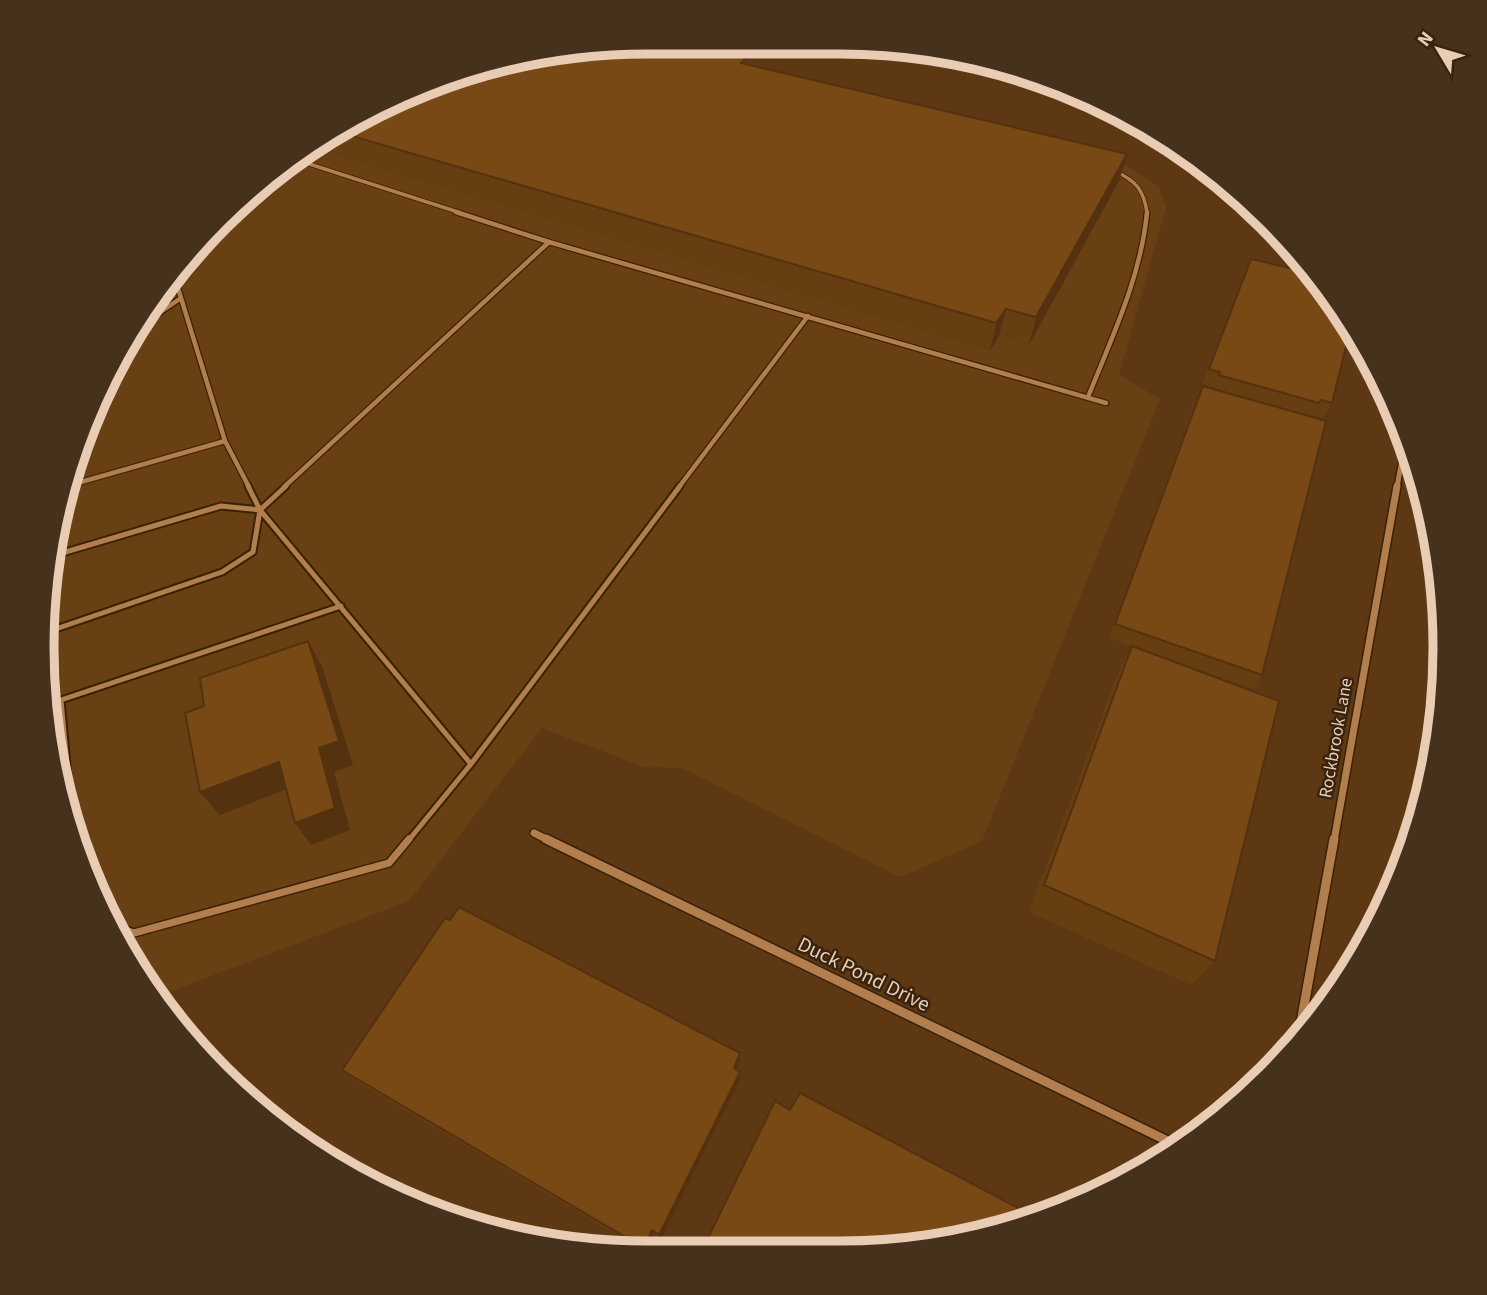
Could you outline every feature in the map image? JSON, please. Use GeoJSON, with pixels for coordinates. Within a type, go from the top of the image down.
{"type":"FeatureCollection","features":[{"type":"Feature","properties":{"kind":"street","name":"Rockbrook Lane"},"geometry":{"type":"LineString","coordinates":[[1302,1019],[1402,460]]}},
{"type":"Feature","properties":{"kind":"street","name":"Duck Pond Drive"},"geometry":{"type":"LineString","coordinates":[[534,833],[1168,1141]]}},
{"type":"Feature","properties":{"kind":"lane"},"geometry":{"type":"LineString","coordinates":[[306,163],[549,242],[1106,403]]}},
{"type":"Feature","properties":{"kind":"lane"},"geometry":{"type":"LineString","coordinates":[[1088,397],[1133,285],[1149,210],[1143,191],[1130,179],[1109,168]]}},
{"type":"Feature","properties":{"kind":"lane"},"geometry":{"type":"LineString","coordinates":[[55,629],[222,572],[253,552],[260,510],[549,242]]}},
{"type":"Feature","properties":{"kind":"lane"},"geometry":{"type":"LineString","coordinates":[[177,286],[225,441],[260,510],[471,764]]}},
{"type":"Feature","properties":{"kind":"lane"},"geometry":{"type":"LineString","coordinates":[[156,315],[181,298]]}},
{"type":"Feature","properties":{"kind":"lane"},"geometry":{"type":"LineString","coordinates":[[126,930],[134,933],[389,863],[471,764],[808,317]]}},
{"type":"Feature","properties":{"kind":"lane"},"geometry":{"type":"LineString","coordinates":[[78,483],[225,441]]}},
{"type":"Feature","properties":{"kind":"lane"},"geometry":{"type":"LineString","coordinates":[[62,553],[221,506],[260,510]]}},
{"type":"Feature","properties":{"kind":"lane"},"geometry":{"type":"LineString","coordinates":[[68,770],[61,699],[341,606]]}},
{"type":"Feature","properties":{"kind":"shaded area"},"geometry":{"type":"Polygon","coordinates":[[[684,54],[1129,167],[1159,187],[1166,207],[1119,375],[1160,399],[982,841],[901,877],[683,768],[644,767],[542,728],[409,901],[166,993],[134,944],[99,875],[74,801],[59,725],[54,648],[56,609],[59,570],[74,494],[99,420],[115,385],[154,318],[201,256],[256,201],[318,154],[385,115],[452,88],[575,59],[684,54]]]}},
{"type":"Feature","properties":{"kind":"building"},"geometry":{"type":"Polygon","coordinates":[[[648,54],[728,54],[746,58],[741,63],[1127,154],[1036,317],[1006,309],[996,323],[349,135],[420,99],[494,74],[570,59],[648,54]]]}},
{"type":"Feature","properties":{"kind":"building"},"geometry":{"type":"Polygon","coordinates":[[[1251,259],[1297,270],[1347,341],[1332,403],[1321,400],[1319,403],[1219,375],[1220,372],[1209,369],[1251,259]]]}},
{"type":"Feature","properties":{"kind":"building"},"geometry":{"type":"Polygon","coordinates":[[[1203,386],[1326,421],[1262,675],[1115,624],[1203,386]]]}},
{"type":"Feature","properties":{"kind":"building"},"geometry":{"type":"Polygon","coordinates":[[[308,641],[339,741],[319,748],[335,808],[295,823],[279,762],[200,792],[185,713],[204,706],[200,678],[308,641]]]}},
{"type":"Feature","properties":{"kind":"building"},"geometry":{"type":"Polygon","coordinates":[[[1132,646],[1279,701],[1215,961],[1044,885],[1132,646]]]}},
{"type":"Feature","properties":{"kind":"building"},"geometry":{"type":"Polygon","coordinates":[[[459,907],[740,1053],[734,1068],[740,1072],[659,1235],[652,1230],[647,1241],[631,1240],[342,1070],[445,918],[450,920],[459,907]]]}},
{"type":"Feature","properties":{"kind":"building"},"geometry":{"type":"Polygon","coordinates":[[[800,1093],[1024,1211],[993,1221],[917,1236],[839,1241],[707,1240],[775,1101],[790,1110],[800,1093]]]}}]}
